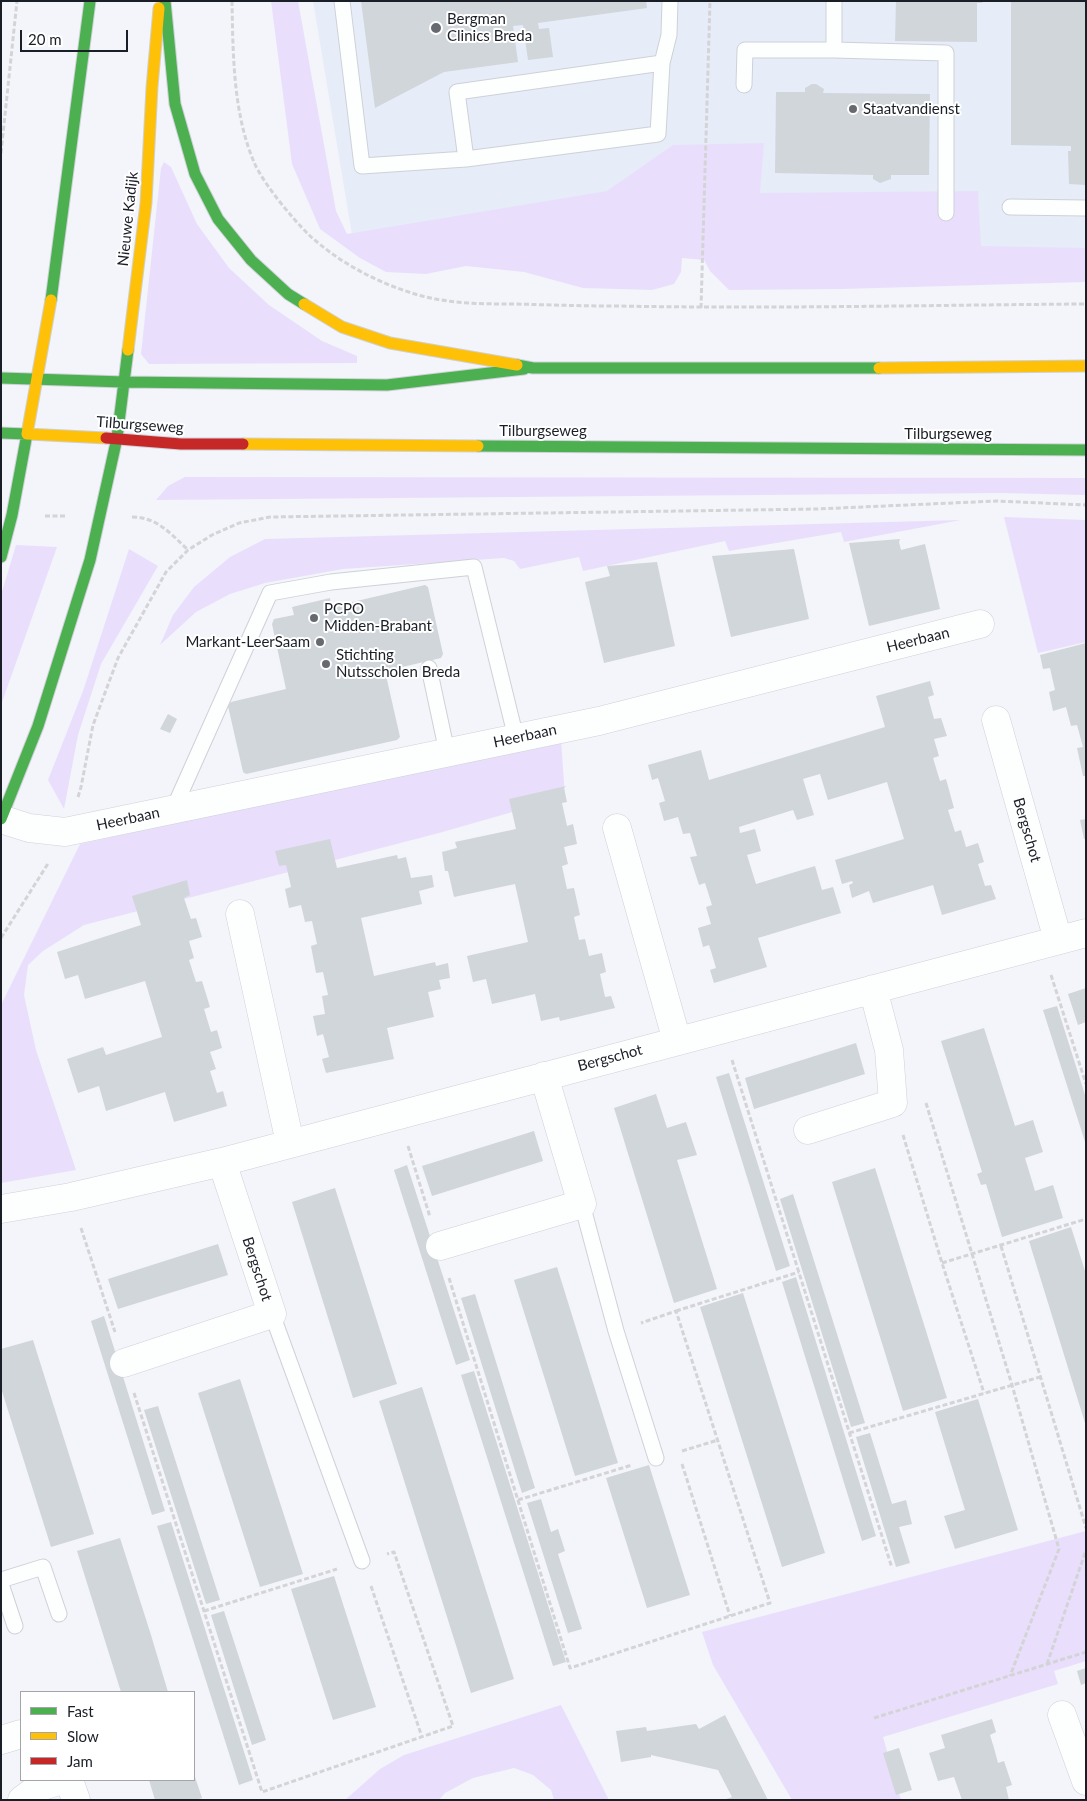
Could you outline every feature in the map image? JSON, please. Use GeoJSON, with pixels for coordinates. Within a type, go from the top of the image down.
{"type":"FeatureCollection","features":[{"type":"Feature","properties":{"kind":"main road"},"geometry":{"type":"LineString","coordinates":[[1,557],[12,515],[52,292],[90,1]]}},
{"type":"Feature","properties":{"kind":"main road","name":"Nieuwe Kadijk"},"geometry":{"type":"LineString","coordinates":[[118,438],[146,203],[159,1]]}},
{"type":"Feature","properties":{"kind":"main road"},"geometry":{"type":"LineString","coordinates":[[165,1],[175,104],[195,174],[218,219],[251,260],[288,294],[342,326],[390,343],[533,368]]}},
{"type":"Feature","properties":{"kind":"main road"},"geometry":{"type":"LineString","coordinates":[[1,378],[124,382],[387,385],[533,368],[962,368],[1086,366]]}},
{"type":"Feature","properties":{"kind":"main road","name":"Tilburgseweg"},"geometry":{"type":"LineString","coordinates":[[1,432],[118,438],[181,444],[1086,450]]}},
{"type":"Feature","properties":{"kind":"main road","name":"Heerbaan"},"geometry":{"type":"LineString","coordinates":[[1,819],[38,726],[90,560],[118,438]]}},
{"type":"Feature","properties":{"kind":"street","name":"Heerbaan"},"geometry":{"type":"LineString","coordinates":[[1,819],[29,828],[65,832],[600,721],[980,624]]}},
{"type":"Feature","properties":{"kind":"street","name":"Bergschot"},"geometry":{"type":"LineString","coordinates":[[996,720],[1049,942]]}},
{"type":"Feature","properties":{"kind":"street"},"geometry":{"type":"LineString","coordinates":[[617,828],[677,1041]]}},
{"type":"Feature","properties":{"kind":"street"},"geometry":{"type":"LineString","coordinates":[[240,914],[290,1143]]}},
{"type":"Feature","properties":{"kind":"street","name":"Bergschot"},"geometry":{"type":"LineString","coordinates":[[1,1209],[71,1197],[222,1162],[1086,933]]}},
{"type":"Feature","properties":{"kind":"street"},"geometry":{"type":"LineString","coordinates":[[808,1130],[893,1103],[890,1050],[873,989]]}},
{"type":"Feature","properties":{"kind":"street"},"geometry":{"type":"LineString","coordinates":[[440,1246],[582,1204],[544,1076]]}},
{"type":"Feature","properties":{"kind":"street","name":"Bergschot"},"geometry":{"type":"LineString","coordinates":[[124,1363],[272,1314],[222,1162]]}},
{"type":"Feature","properties":{"kind":"street"},"geometry":{"type":"LineString","coordinates":[[1062,1715],[1086,1781]]}},
{"type":"Feature","properties":{"kind":"street"},"geometry":{"type":"LineString","coordinates":[[1,1740],[20,1734]]}},
{"type":"Feature","properties":{"kind":"street"},"geometry":{"type":"LineString","coordinates":[[22,1800],[39,1787],[59,1781]]}},
{"type":"Feature","properties":{"kind":"street"},"geometry":{"type":"LineString","coordinates":[[69,1781],[76,1800]]}},
{"type":"Feature","properties":{"kind":"lane"},"geometry":{"type":"LineString","coordinates":[[342,1],[362,166],[466,159],[658,134],[662,63],[669,35],[670,1]]}},
{"type":"Feature","properties":{"kind":"lane"},"geometry":{"type":"LineString","coordinates":[[834,1],[834,50]]}},
{"type":"Feature","properties":{"kind":"lane"},"geometry":{"type":"LineString","coordinates":[[744,85],[745,50],[946,53],[946,213]]}},
{"type":"Feature","properties":{"kind":"lane"},"geometry":{"type":"LineString","coordinates":[[466,159],[457,92],[662,63]]}},
{"type":"Feature","properties":{"kind":"lane"},"geometry":{"type":"LineString","coordinates":[[1010,207],[1086,208]]}},
{"type":"Feature","properties":{"kind":"lane"},"geometry":{"type":"LineString","coordinates":[[178,808],[177,801],[270,593],[331,582],[474,567],[516,738]]}},
{"type":"Feature","properties":{"kind":"lane"},"geometry":{"type":"LineString","coordinates":[[429,668],[447,752]]}},
{"type":"Feature","properties":{"kind":"lane"},"geometry":{"type":"LineString","coordinates":[[582,1204],[616,1331],[656,1458]]}},
{"type":"Feature","properties":{"kind":"lane"},"geometry":{"type":"LineString","coordinates":[[272,1314],[362,1561]]}},
{"type":"Feature","properties":{"kind":"lane"},"geometry":{"type":"LineString","coordinates":[[1,1580],[43,1567],[59,1614]]}},
{"type":"Feature","properties":{"kind":"lane"},"geometry":{"type":"LineString","coordinates":[[1,1584],[15,1626]]}},
{"type":"Feature","properties":{"kind":"path"},"geometry":{"type":"LineString","coordinates":[[1,153],[17,1]]}},
{"type":"Feature","properties":{"kind":"path"},"geometry":{"type":"LineString","coordinates":[[232,1],[235,68],[243,129],[255,164],[280,202],[308,234],[341,259],[384,284],[424,297],[471,304],[701,308],[1086,304]]}},
{"type":"Feature","properties":{"kind":"path"},"geometry":{"type":"LineString","coordinates":[[701,308],[710,1]]}},
{"type":"Feature","properties":{"kind":"path"},"geometry":{"type":"LineString","coordinates":[[1,938],[49,863],[65,832],[81,787],[94,725],[118,658],[166,572],[188,550],[212,535],[239,523],[270,517],[816,509],[997,501],[1086,504]]}},
{"type":"Feature","properties":{"kind":"path"},"geometry":{"type":"LineString","coordinates":[[1049,942],[1086,1084]]}},
{"type":"Feature","properties":{"kind":"path"},"geometry":{"type":"LineString","coordinates":[[722,1029],[892,1568]]}},
{"type":"Feature","properties":{"kind":"path"},"geometry":{"type":"LineString","coordinates":[[924,1096],[973,1254],[1059,1549],[1010,1676]]}},
{"type":"Feature","properties":{"kind":"path"},"geometry":{"type":"LineString","coordinates":[[893,1103],[984,1394]]}},
{"type":"Feature","properties":{"kind":"path"},"geometry":{"type":"LineString","coordinates":[[398,1115],[570,1668],[770,1603],[676,1311]]}},
{"type":"Feature","properties":{"kind":"path"},"geometry":{"type":"LineString","coordinates":[[71,1197],[262,1792],[453,1726],[394,1552],[204,1611]]}},
{"type":"Feature","properties":{"kind":"path"},"geometry":{"type":"LineString","coordinates":[[942,1263],[1086,1218]]}},
{"type":"Feature","properties":{"kind":"path"},"geometry":{"type":"LineString","coordinates":[[1001,1246],[1086,1528]]}},
{"type":"Feature","properties":{"kind":"path"},"geometry":{"type":"LineString","coordinates":[[616,1331],[799,1272]]}},
{"type":"Feature","properties":{"kind":"path"},"geometry":{"type":"LineString","coordinates":[[850,1433],[1040,1377]]}},
{"type":"Feature","properties":{"kind":"path"},"geometry":{"type":"LineString","coordinates":[[518,1500],[718,1440]]}},
{"type":"Feature","properties":{"kind":"path"},"geometry":{"type":"LineString","coordinates":[[678,1452],[730,1616]]}},
{"type":"Feature","properties":{"kind":"path"},"geometry":{"type":"LineString","coordinates":[[1046,1665],[1086,1550]]}},
{"type":"Feature","properties":{"kind":"path"},"geometry":{"type":"LineString","coordinates":[[362,1561],[422,1737]]}},
{"type":"Feature","properties":{"kind":"path"},"geometry":{"type":"LineString","coordinates":[[874,1718],[1086,1652]]}},
{"type":"Feature","properties":{"kind":"shaded area"},"geometry":{"type":"Polygon","coordinates":[[[271,1],[298,1],[336,211],[347,234],[607,191],[673,145],[764,143],[760,193],[978,191],[981,246],[1086,248],[1086,282],[842,289],[729,290],[710,271],[704,260],[682,258],[681,272],[674,284],[652,290],[583,288],[524,272],[466,266],[426,274],[386,272],[360,258],[320,229],[292,164],[271,1]]]}},
{"type":"Feature","properties":{"kind":"shaded area"},"geometry":{"type":"Polygon","coordinates":[[[313,1],[1086,1],[1086,249],[353,241],[313,1]]]}},
{"type":"Feature","properties":{"kind":"shaded area"},"geometry":{"type":"Polygon","coordinates":[[[164,162],[171,167],[197,224],[229,268],[269,305],[322,341],[357,356],[357,363],[149,364],[141,354],[161,168],[164,162]]]}},
{"type":"Feature","properties":{"kind":"shaded area"},"geometry":{"type":"Polygon","coordinates":[[[185,477],[1086,478],[1086,495],[1001,493],[156,500],[168,486],[185,477]]]}},
{"type":"Feature","properties":{"kind":"shaded area"},"geometry":{"type":"Polygon","coordinates":[[[1004,517],[1086,520],[1086,642],[1038,653],[1004,517]]]}},
{"type":"Feature","properties":{"kind":"shaded area"},"geometry":{"type":"Polygon","coordinates":[[[961,520],[844,542],[841,532],[729,551],[725,541],[583,571],[579,557],[520,569],[514,561],[504,558],[343,569],[265,583],[230,594],[196,612],[160,645],[173,615],[194,587],[230,557],[265,539],[961,520]]]}},
{"type":"Feature","properties":{"kind":"shaded area"},"geometry":{"type":"Polygon","coordinates":[[[16,545],[57,547],[1,705],[1,595],[16,545]]]}},
{"type":"Feature","properties":{"kind":"shaded area"},"geometry":{"type":"Polygon","coordinates":[[[129,549],[158,566],[101,664],[78,735],[64,809],[48,780],[83,691],[129,549]]]}},
{"type":"Feature","properties":{"kind":"shaded area"},"geometry":{"type":"Polygon","coordinates":[[[561,739],[565,797],[439,833],[84,925],[43,951],[28,965],[24,995],[36,1050],[76,1170],[1,1183],[1,1005],[80,844],[561,739]]]}},
{"type":"Feature","properties":{"kind":"shaded area"},"geometry":{"type":"Polygon","coordinates":[[[1086,1531],[1086,1661],[1054,1671],[1058,1684],[883,1737],[901,1800],[792,1800],[713,1665],[702,1632],[1086,1531]]]}},
{"type":"Feature","properties":{"kind":"shaded area"},"geometry":{"type":"Polygon","coordinates":[[[561,1705],[609,1800],[554,1800],[551,1790],[533,1775],[514,1768],[473,1778],[445,1793],[439,1800],[345,1800],[380,1769],[404,1755],[561,1705]]]}},
{"type":"Feature","properties":{"kind":"building"},"geometry":{"type":"Polygon","coordinates":[[[361,1],[646,1],[647,8],[538,23],[539,29],[549,28],[553,57],[528,60],[523,25],[513,26],[518,62],[444,72],[375,108],[361,1]]]}},
{"type":"Feature","properties":{"kind":"building"},"geometry":{"type":"Polygon","coordinates":[[[896,1],[983,1],[982,3],[977,3],[977,42],[895,41],[896,1]]]}},
{"type":"Feature","properties":{"kind":"building"},"geometry":{"type":"Polygon","coordinates":[[[1011,1],[1086,1],[1086,185],[1069,184],[1068,151],[1071,151],[1071,146],[1011,145],[1011,1]]]}},
{"type":"Feature","properties":{"kind":"building"},"geometry":{"type":"Polygon","coordinates":[[[816,84],[824,89],[823,93],[930,94],[929,175],[891,175],[891,179],[880,183],[873,179],[873,175],[775,173],[776,92],[805,92],[805,88],[816,84]]]}},
{"type":"Feature","properties":{"kind":"building"},"geometry":{"type":"Polygon","coordinates":[[[900,539],[901,550],[925,544],[940,609],[869,626],[849,543],[900,539]]]}},
{"type":"Feature","properties":{"kind":"building"},"geometry":{"type":"Polygon","coordinates":[[[794,549],[809,619],[731,637],[712,556],[794,549]]]}},
{"type":"Feature","properties":{"kind":"building"},"geometry":{"type":"Polygon","coordinates":[[[657,562],[675,646],[604,663],[585,582],[610,576],[607,566],[657,562]]]}},
{"type":"Feature","properties":{"kind":"building"},"geometry":{"type":"Polygon","coordinates":[[[425,585],[428,587],[443,654],[441,658],[385,671],[400,737],[397,740],[246,774],[243,772],[228,706],[231,702],[286,689],[272,624],[274,619],[294,615],[292,607],[330,598],[331,607],[425,585]]]}},
{"type":"Feature","properties":{"kind":"building"},"geometry":{"type":"Polygon","coordinates":[[[1086,643],[1086,776],[1083,776],[1077,748],[1083,747],[1077,725],[1071,726],[1066,707],[1053,711],[1049,692],[1055,690],[1050,668],[1043,669],[1040,655],[1086,643]]]}},
{"type":"Feature","properties":{"kind":"building"},"geometry":{"type":"Polygon","coordinates":[[[930,681],[934,695],[928,697],[934,719],[941,718],[947,736],[934,739],[939,756],[933,758],[940,781],[946,779],[954,808],[948,810],[955,832],[961,830],[966,847],[978,843],[984,862],[978,864],[985,886],[991,885],[996,899],[942,915],[933,885],[873,903],[869,891],[852,898],[849,885],[853,883],[852,881],[842,884],[835,860],[904,839],[887,782],[828,800],[820,774],[806,778],[803,779],[814,815],[797,820],[793,810],[739,827],[740,833],[755,829],[761,851],[747,855],[756,884],[815,866],[822,890],[833,887],[841,913],[758,938],[767,967],[714,983],[710,970],[716,968],[709,945],[703,947],[698,928],[711,924],[706,907],[712,905],[705,883],[699,885],[690,857],[697,856],[690,833],[683,834],[678,817],[664,821],[659,803],[665,801],[658,778],[652,780],[648,765],[701,750],[709,780],[885,727],[876,696],[930,681]]]}},
{"type":"Feature","properties":{"kind":"building"},"geometry":{"type":"Polygon","coordinates":[[[168,714],[177,719],[170,733],[160,729],[168,714]]]}},
{"type":"Feature","properties":{"kind":"building"},"geometry":{"type":"Polygon","coordinates":[[[566,786],[564,788],[567,802],[562,803],[567,826],[573,824],[577,844],[564,847],[568,864],[562,866],[567,889],[574,888],[580,915],[574,917],[579,940],[585,939],[589,956],[602,953],[606,972],[600,974],[605,997],[611,996],[615,1008],[560,1021],[559,1017],[541,1021],[535,994],[492,1004],[486,979],[473,982],[467,956],[528,942],[515,884],[454,897],[448,871],[445,871],[442,852],[457,848],[455,842],[516,829],[509,799],[566,786]]]}},
{"type":"Feature","properties":{"kind":"building"},"geometry":{"type":"Polygon","coordinates":[[[1086,819],[1086,839],[1084,839],[1080,820],[1086,819]]]}},
{"type":"Feature","properties":{"kind":"building"},"geometry":{"type":"Polygon","coordinates":[[[330,839],[337,868],[397,855],[398,859],[406,857],[411,878],[432,875],[434,887],[419,891],[422,904],[361,918],[374,976],[435,962],[436,966],[448,963],[450,978],[439,980],[441,989],[428,992],[434,1017],[387,1028],[394,1059],[326,1073],[322,1059],[329,1057],[323,1034],[317,1036],[313,1016],[325,1014],[322,996],[328,995],[323,972],[316,973],[311,946],[317,944],[312,921],[305,922],[301,905],[289,908],[285,889],[291,887],[286,865],[279,866],[275,851],[330,839]]]}},
{"type":"Feature","properties":{"kind":"building"},"geometry":{"type":"Polygon","coordinates":[[[187,880],[190,895],[184,898],[191,919],[196,918],[202,937],[189,941],[194,958],[189,960],[196,982],[202,981],[210,1007],[204,1009],[211,1032],[217,1030],[222,1048],[210,1052],[216,1069],[210,1071],[217,1093],[223,1091],[227,1106],[174,1122],[165,1092],[106,1111],[99,1086],[78,1093],[67,1059],[103,1047],[106,1055],[162,1037],[145,981],[85,999],[78,975],[65,979],[57,952],[141,925],[132,896],[187,880]]]}},
{"type":"Feature","properties":{"kind":"building"},"geometry":{"type":"Polygon","coordinates":[[[1086,988],[1086,1022],[1078,1025],[1068,994],[1086,988]]]}},
{"type":"Feature","properties":{"kind":"building"},"geometry":{"type":"Polygon","coordinates":[[[1057,1006],[1086,1098],[1086,1145],[1043,1010],[1057,1006]]]}},
{"type":"Feature","properties":{"kind":"building"},"geometry":{"type":"Polygon","coordinates":[[[984,1028],[1015,1126],[1033,1120],[1043,1152],[1025,1158],[1035,1191],[1053,1185],[1063,1218],[1002,1237],[986,1184],[981,1185],[977,1174],[982,1172],[941,1041],[984,1028]]]}},
{"type":"Feature","properties":{"kind":"building"},"geometry":{"type":"Polygon","coordinates":[[[856,1043],[865,1074],[754,1109],[745,1078],[856,1043]]]}},
{"type":"Feature","properties":{"kind":"building"},"geometry":{"type":"Polygon","coordinates":[[[729,1073],[790,1266],[776,1271],[716,1077],[729,1073]]]}},
{"type":"Feature","properties":{"kind":"building"},"geometry":{"type":"Polygon","coordinates":[[[656,1094],[667,1128],[686,1122],[697,1155],[677,1160],[717,1289],[674,1303],[614,1108],[656,1094]]]}},
{"type":"Feature","properties":{"kind":"building"},"geometry":{"type":"Polygon","coordinates":[[[534,1131],[543,1161],[432,1196],[422,1166],[534,1131]]]}},
{"type":"Feature","properties":{"kind":"building"},"geometry":{"type":"Polygon","coordinates":[[[407,1165],[470,1360],[456,1365],[394,1170],[407,1165]]]}},
{"type":"Feature","properties":{"kind":"building"},"geometry":{"type":"Polygon","coordinates":[[[875,1168],[947,1398],[903,1411],[832,1182],[875,1168]]]}},
{"type":"Feature","properties":{"kind":"building"},"geometry":{"type":"Polygon","coordinates":[[[335,1188],[397,1384],[353,1398],[292,1202],[335,1188]]]}},
{"type":"Feature","properties":{"kind":"building"},"geometry":{"type":"Polygon","coordinates":[[[793,1194],[865,1423],[851,1427],[780,1199],[793,1194]]]}},
{"type":"Feature","properties":{"kind":"building"},"geometry":{"type":"Polygon","coordinates":[[[1071,1227],[1086,1274],[1085,1423],[1029,1241],[1071,1227]]]}},
{"type":"Feature","properties":{"kind":"building"},"geometry":{"type":"Polygon","coordinates":[[[218,1244],[228,1275],[118,1309],[108,1279],[218,1244]]]}},
{"type":"Feature","properties":{"kind":"building"},"geometry":{"type":"Polygon","coordinates":[[[557,1267],[618,1463],[575,1476],[514,1280],[557,1267]]]}},
{"type":"Feature","properties":{"kind":"building"},"geometry":{"type":"Polygon","coordinates":[[[796,1277],[876,1536],[862,1541],[782,1282],[796,1277]]]}},
{"type":"Feature","properties":{"kind":"building"},"geometry":{"type":"Polygon","coordinates":[[[743,1293],[825,1553],[782,1567],[700,1307],[743,1293]]]}},
{"type":"Feature","properties":{"kind":"building"},"geometry":{"type":"Polygon","coordinates":[[[475,1294],[535,1488],[522,1493],[461,1298],[475,1294]]]}},
{"type":"Feature","properties":{"kind":"building"},"geometry":{"type":"Polygon","coordinates":[[[104,1316],[165,1511],[152,1515],[91,1321],[104,1316]]]}},
{"type":"Feature","properties":{"kind":"building"},"geometry":{"type":"Polygon","coordinates":[[[33,1340],[94,1534],[51,1547],[1,1388],[1,1349],[33,1340]]]}},
{"type":"Feature","properties":{"kind":"building"},"geometry":{"type":"Polygon","coordinates":[[[474,1371],[566,1662],[553,1666],[461,1375],[474,1371]]]}},
{"type":"Feature","properties":{"kind":"building"},"geometry":{"type":"Polygon","coordinates":[[[240,1379],[303,1574],[260,1587],[198,1393],[240,1379]]]}},
{"type":"Feature","properties":{"kind":"building"},"geometry":{"type":"Polygon","coordinates":[[[422,1387],[514,1679],[471,1693],[379,1401],[422,1387]]]}},
{"type":"Feature","properties":{"kind":"building"},"geometry":{"type":"Polygon","coordinates":[[[978,1399],[1018,1530],[955,1549],[944,1516],[965,1510],[935,1412],[978,1399]]]}},
{"type":"Feature","properties":{"kind":"building"},"geometry":{"type":"Polygon","coordinates":[[[158,1406],[220,1600],[206,1604],[144,1410],[158,1406]]]}},
{"type":"Feature","properties":{"kind":"building"},"geometry":{"type":"Polygon","coordinates":[[[870,1433],[892,1504],[906,1500],[912,1524],[899,1527],[910,1563],[896,1567],[856,1437],[870,1433]]]}},
{"type":"Feature","properties":{"kind":"building"},"geometry":{"type":"Polygon","coordinates":[[[649,1465],[690,1595],[647,1608],[606,1478],[649,1465]]]}},
{"type":"Feature","properties":{"kind":"building"},"geometry":{"type":"Polygon","coordinates":[[[541,1499],[551,1532],[558,1529],[565,1551],[558,1554],[582,1629],[568,1633],[527,1503],[541,1499]]]}},
{"type":"Feature","properties":{"kind":"building"},"geometry":{"type":"Polygon","coordinates":[[[171,1522],[253,1780],[239,1785],[157,1526],[171,1522]]]}},
{"type":"Feature","properties":{"kind":"building"},"geometry":{"type":"Polygon","coordinates":[[[120,1538],[168,1691],[121,1691],[77,1551],[120,1538]]]}},
{"type":"Feature","properties":{"kind":"building"},"geometry":{"type":"Polygon","coordinates":[[[334,1576],[376,1707],[333,1720],[291,1589],[334,1576]]]}},
{"type":"Feature","properties":{"kind":"building"},"geometry":{"type":"Polygon","coordinates":[[[224,1611],[266,1740],[252,1745],[211,1615],[224,1611]]]}},
{"type":"Feature","properties":{"kind":"building"},"geometry":{"type":"Polygon","coordinates":[[[1086,1668],[1086,1683],[1081,1685],[1077,1671],[1086,1668]]]}},
{"type":"Feature","properties":{"kind":"building"},"geometry":{"type":"Polygon","coordinates":[[[725,1715],[768,1800],[723,1800],[732,1797],[718,1770],[651,1755],[651,1757],[621,1762],[616,1731],[646,1727],[647,1731],[696,1724],[699,1729],[725,1715]]]}},
{"type":"Feature","properties":{"kind":"building"},"geometry":{"type":"Polygon","coordinates":[[[992,1719],[996,1732],[990,1735],[998,1763],[1004,1761],[1012,1785],[1006,1787],[1009,1800],[962,1800],[954,1777],[938,1781],[929,1753],[945,1748],[941,1735],[992,1719]]]}},
{"type":"Feature","properties":{"kind":"building"},"geometry":{"type":"Polygon","coordinates":[[[899,1748],[912,1790],[896,1795],[883,1753],[899,1748]]]}},
{"type":"Feature","properties":{"kind":"building"},"geometry":{"type":"Polygon","coordinates":[[[195,1777],[202,1798],[195,1800],[155,1800],[149,1781],[195,1781],[195,1777]]]}},
{"type":"Feature","properties":{"kind":"traffic: fast"},"geometry":{"type":"LineString","coordinates":[[51,300],[90,1]]}},
{"type":"Feature","properties":{"kind":"traffic: fast"},"geometry":{"type":"LineString","coordinates":[[165,1],[175,104],[195,174],[218,219],[251,260],[288,294],[304,304]]}},
{"type":"Feature","properties":{"kind":"traffic: fast"},"geometry":{"type":"LineString","coordinates":[[1,819],[38,726],[90,560],[117,438],[128,350]]}},
{"type":"Feature","properties":{"kind":"traffic: fast"},"geometry":{"type":"LineString","coordinates":[[517,365],[533,368],[879,368]]}},
{"type":"Feature","properties":{"kind":"traffic: fast"},"geometry":{"type":"LineString","coordinates":[[1,378],[124,382],[387,385],[524,369]]}},
{"type":"Feature","properties":{"kind":"traffic: fast"},"geometry":{"type":"LineString","coordinates":[[1,433],[27,434],[12,515],[1,557]]}},
{"type":"Feature","properties":{"kind":"traffic: fast"},"geometry":{"type":"LineString","coordinates":[[478,446],[1086,450]]}},
{"type":"Feature","properties":{"kind":"traffic: slow"},"geometry":{"type":"LineString","coordinates":[[128,350],[146,203],[152,87],[159,8]]}},
{"type":"Feature","properties":{"kind":"traffic: slow"},"geometry":{"type":"LineString","coordinates":[[51,300],[27,434],[106,438]]}},
{"type":"Feature","properties":{"kind":"traffic: slow"},"geometry":{"type":"LineString","coordinates":[[304,304],[342,327],[390,343],[517,365]]}},
{"type":"Feature","properties":{"kind":"traffic: slow"},"geometry":{"type":"LineString","coordinates":[[879,368],[1086,366]]}},
{"type":"Feature","properties":{"kind":"traffic: slow"},"geometry":{"type":"LineString","coordinates":[[243,444],[478,446]]}},
{"type":"Feature","properties":{"kind":"traffic: jam"},"geometry":{"type":"LineString","coordinates":[[106,438],[181,444],[243,444]]}},
{"type":"Feature","properties":{"kind":"place","name":"Bergman Clinics Breda"},"geometry":{"type":"Point","coordinates":[436,28]}},
{"type":"Feature","properties":{"kind":"place","name":"Staatvandienst"},"geometry":{"type":"Point","coordinates":[853,109]}},
{"type":"Feature","properties":{"kind":"place","name":"PCPO Midden-Brabant"},"geometry":{"type":"Point","coordinates":[314,618]}},
{"type":"Feature","properties":{"kind":"place","name":"Markant-LeerSaam"},"geometry":{"type":"Point","coordinates":[320,642]}},
{"type":"Feature","properties":{"kind":"place","name":"Stichting Nutsscholen Breda"},"geometry":{"type":"Point","coordinates":[326,664]}}]}
